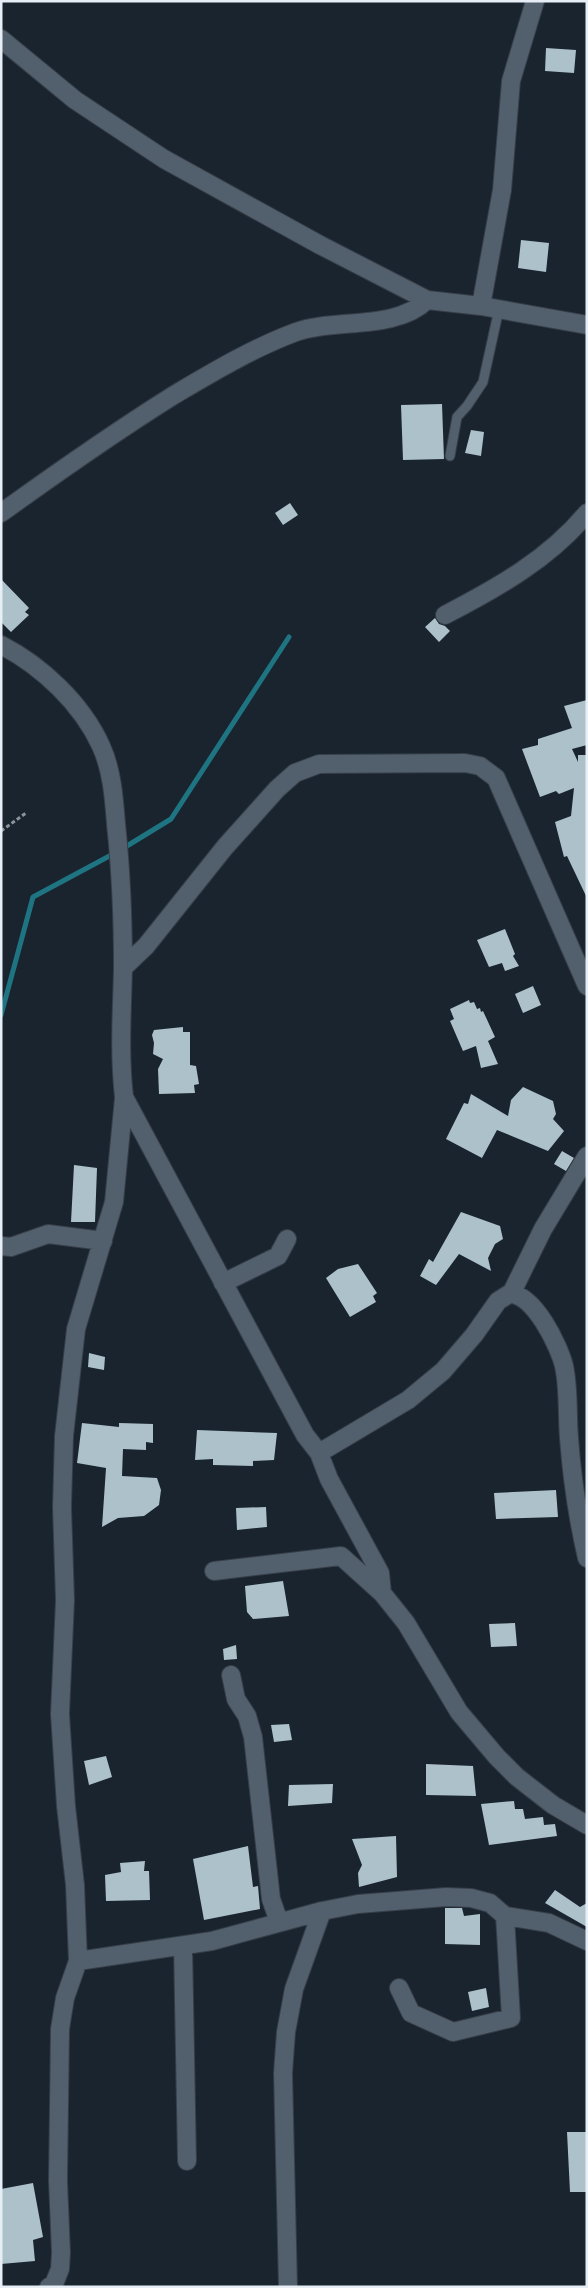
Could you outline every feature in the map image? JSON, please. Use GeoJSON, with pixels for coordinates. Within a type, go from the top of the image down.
{"type":"FeatureCollection","features":[{"type":"Feature","properties":{"kind":"street"},"geometry":{"type":"LineString","coordinates":[[481,306],[502,190],[511,81],[535,1]]}},
{"type":"Feature","properties":{"kind":"street"},"geometry":{"type":"LineString","coordinates":[[1,39],[74,100],[164,159],[320,245],[426,300],[481,306],[587,325]]}},
{"type":"Feature","properties":{"kind":"street"},"geometry":{"type":"LineString","coordinates":[[1,513],[112,434],[242,356],[296,332],[329,325],[377,321],[420,307],[426,300]]}},
{"type":"Feature","properties":{"kind":"street"},"geometry":{"type":"LineString","coordinates":[[445,615],[490,591],[520,572],[551,549],[587,513]]}},
{"type":"Feature","properties":{"kind":"street"},"geometry":{"type":"LineString","coordinates":[[1,645],[17,653],[60,689],[93,731],[104,754],[111,782],[119,851],[122,968],[120,1028],[124,1097],[114,1202],[76,1329],[64,1436],[62,1507],[65,1600],[60,1714],[66,1806],[75,1885],[78,1961],[65,1998],[60,2029],[58,2181],[60,2269],[54,2284],[49,2287]]}},
{"type":"Feature","properties":{"kind":"street"},"geometry":{"type":"LineString","coordinates":[[122,968],[146,946],[225,847],[277,789],[295,773],[319,764],[465,763],[480,766],[496,778],[587,986]]}},
{"type":"Feature","properties":{"kind":"street"},"geometry":{"type":"LineString","coordinates":[[124,1097],[297,1421],[311,1445],[319,1453],[329,1479],[380,1573],[382,1592]]}},
{"type":"Feature","properties":{"kind":"street"},"geometry":{"type":"LineString","coordinates":[[319,1453],[408,1400],[443,1371],[474,1335],[498,1301],[511,1294],[543,1229],[587,1156]]}},
{"type":"Feature","properties":{"kind":"street"},"geometry":{"type":"LineString","coordinates":[[1,1246],[11,1247],[48,1234],[103,1240]]}},
{"type":"Feature","properties":{"kind":"street"},"geometry":{"type":"LineString","coordinates":[[224,1282],[278,1256],[287,1239]]}},
{"type":"Feature","properties":{"kind":"street"},"geometry":{"type":"LineString","coordinates":[[511,1294],[526,1301],[535,1310],[553,1337],[561,1357],[566,1380],[569,1439],[575,1494],[587,1558]]}},
{"type":"Feature","properties":{"kind":"street"},"geometry":{"type":"LineString","coordinates":[[214,1571],[341,1556],[382,1592],[406,1623],[459,1712],[497,1757],[532,1789],[587,1825]]}},
{"type":"Feature","properties":{"kind":"street"},"geometry":{"type":"LineString","coordinates":[[231,1675],[236,1698],[247,1716],[253,1736],[271,1899],[279,1922]]}},
{"type":"Feature","properties":{"kind":"street"},"geometry":{"type":"LineString","coordinates":[[78,1961],[183,1946],[247,1932],[322,1911],[358,1904],[446,1897],[471,1898],[490,1903],[504,1916],[549,1923],[587,1941]]}},
{"type":"Feature","properties":{"kind":"street"},"geometry":{"type":"LineString","coordinates":[[288,2287],[283,2073],[286,2032],[294,1989],[322,1911]]}},
{"type":"Feature","properties":{"kind":"street"},"geometry":{"type":"LineString","coordinates":[[399,1988],[411,2013],[453,2032],[510,2018],[504,1916]]}},
{"type":"Feature","properties":{"kind":"street"},"geometry":{"type":"LineString","coordinates":[[183,1946],[187,2161]]}},
{"type":"Feature","properties":{"kind":"lane"},"geometry":{"type":"LineString","coordinates":[[450,456],[457,417],[483,382],[499,309]]}},
{"type":"Feature","properties":{"kind":"path"},"geometry":{"type":"LineString","coordinates":[[1,831],[26,813]]}},
{"type":"Feature","properties":{"kind":"building"},"geometry":{"type":"Polygon","coordinates":[[[546,48],[576,50],[574,73],[545,71],[546,48]]]}},
{"type":"Feature","properties":{"kind":"building"},"geometry":{"type":"Polygon","coordinates":[[[521,240],[549,243],[546,272],[518,268],[521,240]]]}},
{"type":"Feature","properties":{"kind":"building"},"geometry":{"type":"Polygon","coordinates":[[[442,404],[444,459],[403,460],[401,405],[442,404]]]}},
{"type":"Feature","properties":{"kind":"building"},"geometry":{"type":"Polygon","coordinates":[[[471,430],[484,432],[481,456],[465,453],[471,430]]]}},
{"type":"Feature","properties":{"kind":"building"},"geometry":{"type":"Polygon","coordinates":[[[290,503],[298,515],[283,525],[275,513],[290,503]]]}},
{"type":"Feature","properties":{"kind":"building"},"geometry":{"type":"Polygon","coordinates":[[[1,579],[29,608],[25,612],[29,615],[11,632],[1,622],[1,579]]]}},
{"type":"Feature","properties":{"kind":"building"},"geometry":{"type":"Polygon","coordinates":[[[435,618],[439,624],[445,626],[450,631],[439,642],[425,627],[435,618]]]}},
{"type":"Feature","properties":{"kind":"building"},"geometry":{"type":"Polygon","coordinates":[[[587,700],[587,745],[572,749],[578,762],[578,755],[587,755],[587,898],[567,856],[564,857],[555,822],[571,816],[574,788],[559,794],[556,791],[540,797],[522,749],[538,745],[538,739],[572,728],[564,706],[587,700]]]}},
{"type":"Feature","properties":{"kind":"building"},"geometry":{"type":"Polygon","coordinates":[[[505,929],[515,954],[513,956],[519,966],[505,971],[502,963],[489,967],[477,940],[505,929]]]}},
{"type":"Feature","properties":{"kind":"building"},"geometry":{"type":"Polygon","coordinates":[[[533,986],[541,1005],[523,1013],[515,994],[533,986]]]}},
{"type":"Feature","properties":{"kind":"building"},"geometry":{"type":"Polygon","coordinates":[[[469,1000],[470,1003],[474,1002],[477,1009],[480,1008],[481,1012],[483,1011],[495,1037],[488,1041],[498,1064],[481,1068],[476,1046],[463,1051],[450,1021],[454,1019],[450,1009],[469,1000]]]}},
{"type":"Feature","properties":{"kind":"building"},"geometry":{"type":"Polygon","coordinates":[[[183,1027],[183,1032],[190,1032],[190,1065],[196,1066],[199,1084],[194,1085],[195,1093],[159,1094],[158,1069],[163,1059],[153,1054],[154,1043],[152,1035],[154,1030],[183,1027]]]}},
{"type":"Feature","properties":{"kind":"building"},"geometry":{"type":"Polygon","coordinates":[[[523,1087],[553,1101],[556,1114],[553,1119],[564,1131],[548,1151],[497,1130],[482,1158],[446,1139],[464,1103],[468,1104],[471,1094],[508,1116],[511,1100],[523,1087]]]}},
{"type":"Feature","properties":{"kind":"building"},"geometry":{"type":"Polygon","coordinates":[[[562,1151],[574,1158],[566,1171],[554,1164],[562,1151]]]}},
{"type":"Feature","properties":{"kind":"building"},"geometry":{"type":"Polygon","coordinates":[[[74,1165],[97,1168],[95,1222],[71,1222],[74,1165]]]}},
{"type":"Feature","properties":{"kind":"building"},"geometry":{"type":"Polygon","coordinates":[[[461,1212],[500,1226],[503,1239],[495,1244],[488,1258],[491,1271],[459,1254],[436,1285],[420,1276],[429,1259],[433,1262],[461,1212]]]}},
{"type":"Feature","properties":{"kind":"building"},"geometry":{"type":"Polygon","coordinates":[[[358,1264],[377,1293],[373,1296],[376,1302],[350,1317],[326,1278],[338,1269],[358,1264]]]}},
{"type":"Feature","properties":{"kind":"building"},"geometry":{"type":"Polygon","coordinates":[[[89,1353],[105,1357],[104,1370],[88,1367],[89,1353]]]}},
{"type":"Feature","properties":{"kind":"building"},"geometry":{"type":"Polygon","coordinates":[[[82,1423],[119,1427],[119,1423],[153,1424],[153,1443],[146,1442],[146,1450],[123,1449],[122,1476],[157,1478],[161,1490],[159,1505],[144,1516],[118,1518],[102,1527],[106,1468],[77,1463],[82,1423]]]}},
{"type":"Feature","properties":{"kind":"building"},"geometry":{"type":"Polygon","coordinates":[[[197,1430],[277,1433],[274,1460],[253,1461],[253,1466],[213,1465],[213,1459],[195,1460],[197,1430]]]}},
{"type":"Feature","properties":{"kind":"building"},"geometry":{"type":"Polygon","coordinates":[[[556,1490],[558,1517],[496,1519],[494,1493],[556,1490]]]}},
{"type":"Feature","properties":{"kind":"building"},"geometry":{"type":"Polygon","coordinates":[[[266,1507],[267,1527],[237,1530],[236,1508],[266,1507]]]}},
{"type":"Feature","properties":{"kind":"building"},"geometry":{"type":"Polygon","coordinates":[[[283,1581],[289,1616],[253,1619],[247,1612],[245,1586],[283,1581]]]}},
{"type":"Feature","properties":{"kind":"building"},"geometry":{"type":"Polygon","coordinates":[[[515,1623],[517,1646],[491,1647],[489,1624],[515,1623]]]}},
{"type":"Feature","properties":{"kind":"building"},"geometry":{"type":"Polygon","coordinates":[[[236,1645],[237,1659],[224,1660],[223,1649],[236,1645]]]}},
{"type":"Feature","properties":{"kind":"building"},"geometry":{"type":"Polygon","coordinates":[[[289,1724],[292,1740],[274,1742],[271,1725],[289,1724]]]}},
{"type":"Feature","properties":{"kind":"building"},"geometry":{"type":"Polygon","coordinates":[[[106,1756],[112,1777],[89,1785],[84,1761],[106,1756]]]}},
{"type":"Feature","properties":{"kind":"building"},"geometry":{"type":"Polygon","coordinates":[[[426,1764],[473,1766],[476,1796],[426,1795],[426,1764]]]}},
{"type":"Feature","properties":{"kind":"building"},"geometry":{"type":"Polygon","coordinates":[[[333,1784],[332,1803],[288,1806],[289,1785],[333,1784]]]}},
{"type":"Feature","properties":{"kind":"building"},"geometry":{"type":"Polygon","coordinates":[[[514,1801],[515,1809],[523,1809],[525,1819],[543,1817],[544,1825],[555,1824],[557,1836],[489,1845],[481,1804],[514,1801]]]}},
{"type":"Feature","properties":{"kind":"building"},"geometry":{"type":"Polygon","coordinates":[[[396,1836],[397,1877],[359,1887],[358,1873],[362,1865],[352,1839],[396,1836]]]}},
{"type":"Feature","properties":{"kind":"building"},"geometry":{"type":"Polygon","coordinates":[[[248,1846],[253,1887],[258,1886],[260,1909],[204,1920],[193,1859],[248,1846]]]}},
{"type":"Feature","properties":{"kind":"building"},"geometry":{"type":"Polygon","coordinates":[[[145,1861],[144,1871],[149,1871],[150,1900],[106,1901],[105,1875],[121,1872],[120,1863],[145,1861]]]}},
{"type":"Feature","properties":{"kind":"building"},"geometry":{"type":"Polygon","coordinates":[[[555,1890],[580,1907],[587,1903],[587,1927],[545,1903],[555,1890]]]}},
{"type":"Feature","properties":{"kind":"building"},"geometry":{"type":"Polygon","coordinates":[[[445,1908],[462,1908],[464,1916],[480,1914],[480,1945],[445,1944],[445,1908]]]}},
{"type":"Feature","properties":{"kind":"building"},"geometry":{"type":"Polygon","coordinates":[[[486,1988],[489,2007],[472,2011],[468,1992],[486,1988]]]}},
{"type":"Feature","properties":{"kind":"building"},"geometry":{"type":"Polygon","coordinates":[[[567,2132],[587,2132],[587,2192],[570,2192],[567,2132]]]}},
{"type":"Feature","properties":{"kind":"building"},"geometry":{"type":"Polygon","coordinates":[[[33,2183],[43,2237],[33,2240],[35,2261],[1,2264],[1,2189],[33,2183]]]}},
{"type":"Feature","properties":{"kind":"waterway"},"geometry":{"type":"LineString","coordinates":[[122,849],[171,819],[289,637]]}},
{"type":"Feature","properties":{"kind":"waterway"},"geometry":{"type":"LineString","coordinates":[[1,1015],[33,897],[115,853]]}}]}
